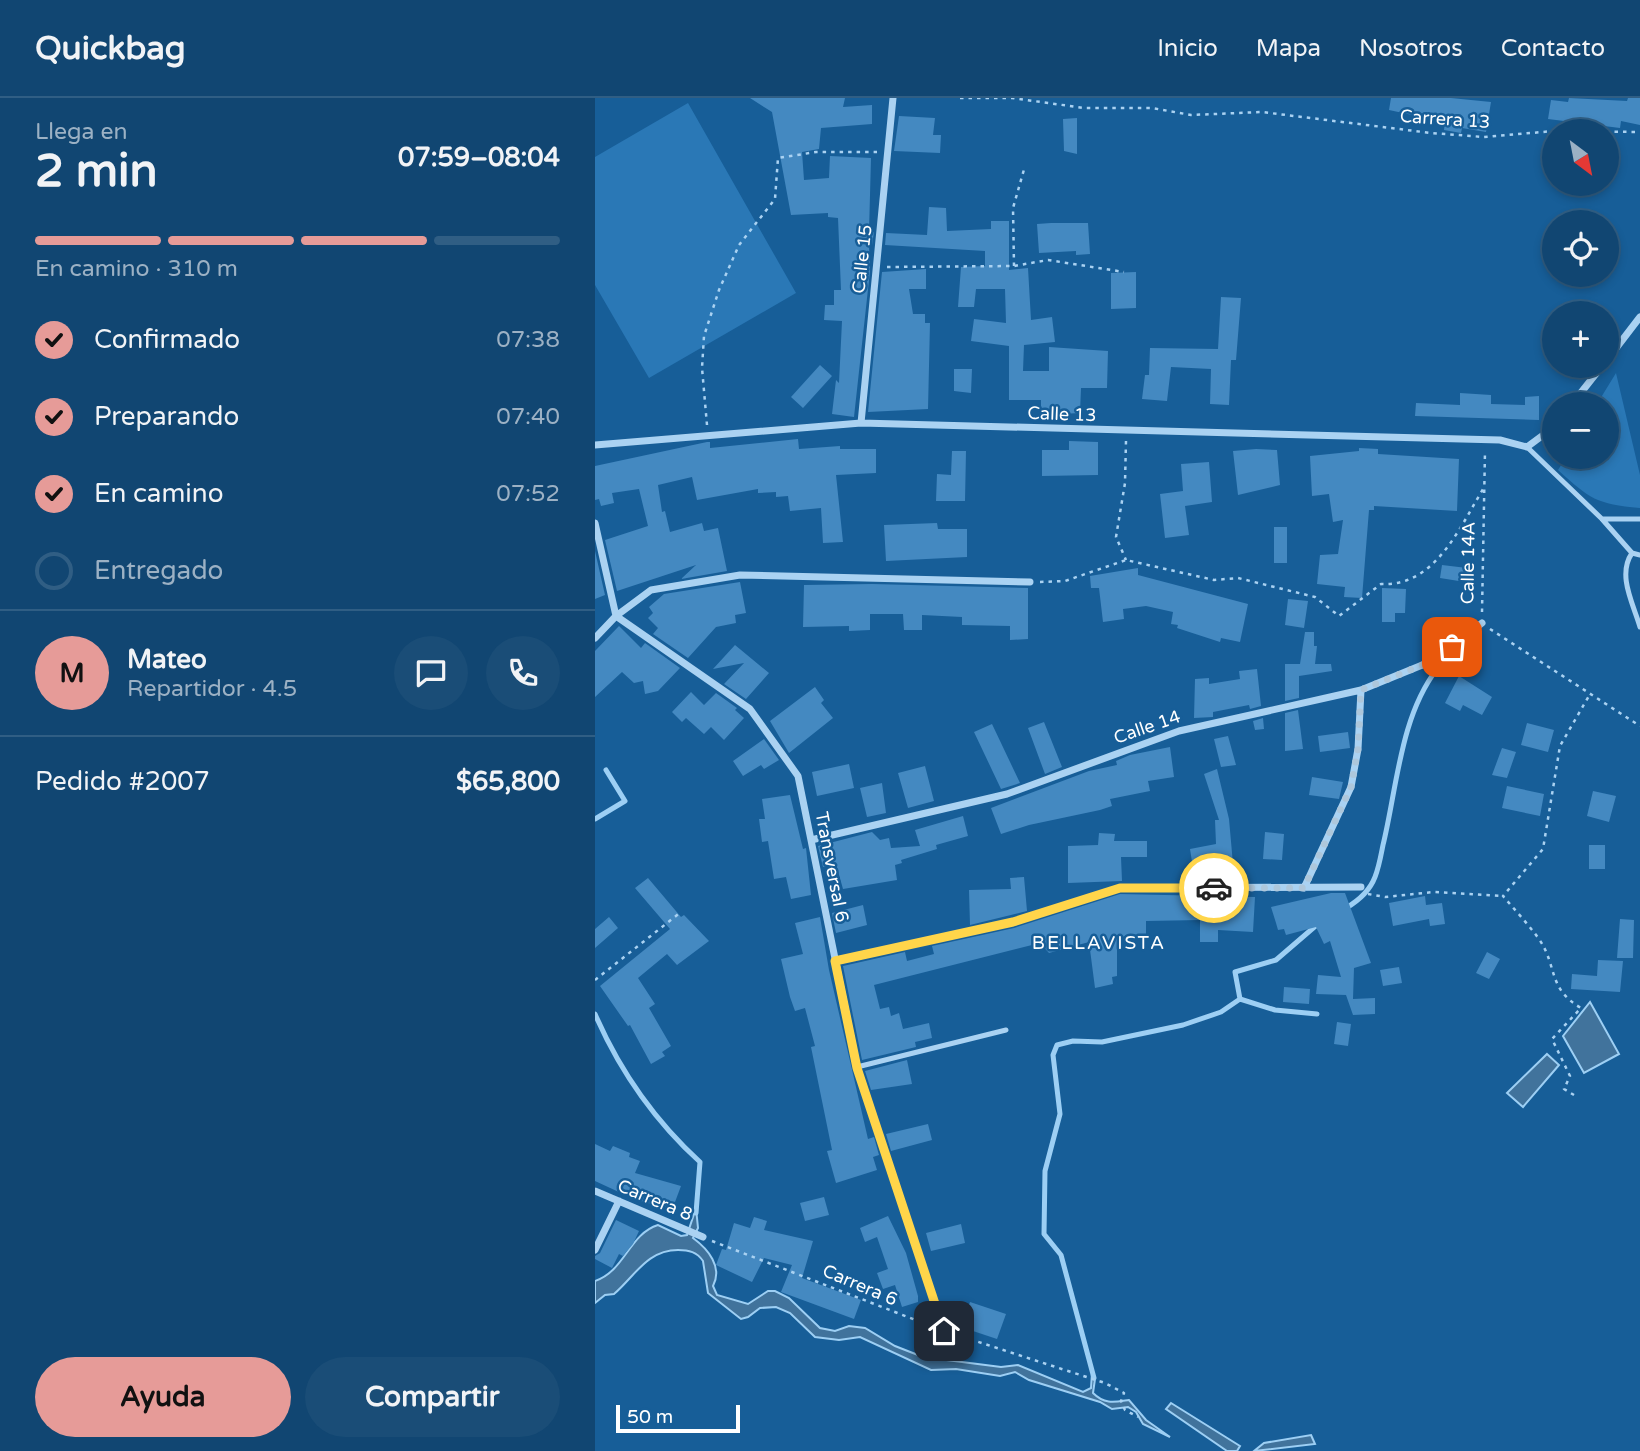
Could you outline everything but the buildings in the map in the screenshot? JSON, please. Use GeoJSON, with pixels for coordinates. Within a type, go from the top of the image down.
{"type":"FeatureCollection","features":[{"type":"Feature","properties":{"kind":"street","name":"Calle 15"},"geometry":{"type":"LineString","coordinates":[[861,423],[893,98]]}},
{"type":"Feature","properties":{"kind":"street"},"geometry":{"type":"LineString","coordinates":[[1619,344],[1640,317]]}},
{"type":"Feature","properties":{"kind":"street"},"geometry":{"type":"LineString","coordinates":[[1581,392],[1593,378]]}},
{"type":"Feature","properties":{"kind":"street","name":"Calle 13"},"geometry":{"type":"LineString","coordinates":[[595,445],[861,423],[1500,440],[1527,447]]}},
{"type":"Feature","properties":{"kind":"street"},"geometry":{"type":"LineString","coordinates":[[1527,447],[1542,436]]}},
{"type":"Feature","properties":{"kind":"street"},"geometry":{"type":"LineString","coordinates":[[595,523],[616,616]]}},
{"type":"Feature","properties":{"kind":"street"},"geometry":{"type":"LineString","coordinates":[[595,638],[616,616],[651,590],[740,575],[1030,582]]}},
{"type":"Feature","properties":{"kind":"street","name":"Transversal 6"},"geometry":{"type":"LineString","coordinates":[[616,616],[750,709],[798,776],[857,1068],[944,1331]]}},
{"type":"Feature","properties":{"kind":"street","name":"Calle 14"},"geometry":{"type":"LineString","coordinates":[[811,840],[1007,794],[1179,731],[1361,690],[1437,659],[1482,623]]}},
{"type":"Feature","properties":{"kind":"street"},"geometry":{"type":"LineString","coordinates":[[1304,888],[1351,787],[1358,749],[1361,690]]}},
{"type":"Feature","properties":{"kind":"street"},"geometry":{"type":"LineString","coordinates":[[835,961],[1013,922],[1120,888],[1361,887]]}},
{"type":"Feature","properties":{"kind":"street","name":"Carrera 8"},"geometry":{"type":"LineString","coordinates":[[595,1191],[703,1237]]}},
{"type":"Feature","properties":{"kind":"street"},"geometry":{"type":"LineString","coordinates":[[595,1251],[619,1201]]}},
{"type":"Feature","properties":{"kind":"lane"},"geometry":{"type":"LineString","coordinates":[[1527,447],[1602,519],[1632,553],[1640,555]]}},
{"type":"Feature","properties":{"kind":"lane"},"geometry":{"type":"LineString","coordinates":[[1602,519],[1640,519]]}},
{"type":"Feature","properties":{"kind":"lane"},"geometry":{"type":"LineString","coordinates":[[1632,553],[1625,564],[1624,574],[1640,627]]}},
{"type":"Feature","properties":{"kind":"lane"},"geometry":{"type":"LineString","coordinates":[[857,1068],[1006,1030]]}},
{"type":"Feature","properties":{"kind":"path","name":"Carrera 13"},"geometry":{"type":"LineString","coordinates":[[960,98],[1012,98],[1084,108],[1152,108],[1191,115],[1262,112],[1485,137],[1542,132]]}},
{"type":"Feature","properties":{"kind":"path","name":"Carrera 13"},"geometry":{"type":"LineString","coordinates":[[1619,132],[1640,132]]}},
{"type":"Feature","properties":{"kind":"path"},"geometry":{"type":"LineString","coordinates":[[708,435],[702,368],[704,336],[719,290],[739,245],[775,198],[778,158],[816,152],[888,151]]}},
{"type":"Feature","properties":{"kind":"path"},"geometry":{"type":"LineString","coordinates":[[1014,266],[1013,208],[1025,166]]}},
{"type":"Feature","properties":{"kind":"path"},"geometry":{"type":"LineString","coordinates":[[877,267],[1014,266],[1048,260],[1124,272]]}},
{"type":"Feature","properties":{"kind":"path"},"geometry":{"type":"LineString","coordinates":[[1126,432],[1125,483],[1116,537],[1126,560]]}},
{"type":"Feature","properties":{"kind":"path","name":"Calle 14A"},"geometry":{"type":"LineString","coordinates":[[1485,441],[1482,623],[1640,726]]}},
{"type":"Feature","properties":{"kind":"path"},"geometry":{"type":"LineString","coordinates":[[1030,582],[1065,582],[1126,560],[1214,580],[1238,578],[1315,597],[1339,616],[1381,584],[1398,585],[1423,573],[1442,556],[1485,486]]}},
{"type":"Feature","properties":{"kind":"path"},"geometry":{"type":"LineString","coordinates":[[1503,896],[1543,849],[1560,746],[1590,694]]}},
{"type":"Feature","properties":{"kind":"path"},"geometry":{"type":"LineString","coordinates":[[1371,896],[1385,898],[1434,892],[1503,896],[1539,940],[1550,960],[1553,981],[1567,1000],[1581,1009],[1552,1039],[1570,1076],[1564,1089],[1574,1095]]}},
{"type":"Feature","properties":{"kind":"path"},"geometry":{"type":"LineString","coordinates":[[595,979],[681,912]]}},
{"type":"Feature","properties":{"kind":"path","name":"Carrera 6"},"geometry":{"type":"LineString","coordinates":[[703,1237],[944,1331],[1087,1380],[1104,1383],[1124,1393],[1121,1401],[1125,1410],[1138,1418]]}},
{"type":"Feature","properties":{"kind":"shaded area"},"geometry":{"type":"Polygon","coordinates":[[[688,103],[796,293],[649,378],[595,285],[595,157],[688,103]]]}},
{"type":"Feature","properties":{"kind":"shaded area"},"geometry":{"type":"Polygon","coordinates":[[[1613,378],[1617,378],[1640,475],[1640,508],[1603,502],[1586,494],[1558,470],[1619,469],[1619,392],[1604,392],[1613,378]]]}},
{"type":"Feature","properties":{"kind":"shaded area"},"geometry":{"type":"Polygon","coordinates":[[[1590,1002],[1619,1054],[1584,1073],[1563,1036],[1590,1002]]]}},
{"type":"Feature","properties":{"kind":"shaded area"},"geometry":{"type":"Polygon","coordinates":[[[1547,1054],[1559,1065],[1523,1107],[1507,1093],[1547,1054]]]}},
{"type":"Feature","properties":{"kind":"shaded area"},"geometry":{"type":"Polygon","coordinates":[[[696,1208],[698,1228],[693,1238],[704,1247],[715,1265],[716,1279],[713,1286],[717,1295],[748,1304],[768,1291],[775,1291],[789,1298],[820,1328],[835,1331],[849,1326],[865,1328],[895,1346],[923,1357],[1001,1367],[1018,1365],[1083,1392],[1091,1388],[1092,1373],[1095,1379],[1093,1393],[1097,1397],[1110,1402],[1129,1400],[1146,1420],[1170,1437],[1143,1424],[1136,1412],[1128,1407],[1112,1409],[1100,1402],[1029,1380],[1015,1372],[1000,1376],[956,1369],[931,1370],[860,1337],[839,1340],[815,1337],[790,1313],[776,1307],[760,1308],[741,1319],[708,1293],[703,1261],[689,1251],[667,1251],[658,1254],[642,1265],[614,1294],[605,1295],[595,1303],[595,1281],[613,1269],[640,1236],[658,1225],[681,1236],[687,1235],[696,1208]]]}},
{"type":"Feature","properties":{"kind":"shaded area"},"geometry":{"type":"Polygon","coordinates":[[[1171,1403],[1240,1446],[1237,1451],[1227,1451],[1166,1409],[1171,1403]]]}},
{"type":"Feature","properties":{"kind":"shaded area"},"geometry":{"type":"Polygon","coordinates":[[[1311,1435],[1315,1444],[1254,1451],[1264,1443],[1311,1435]]]}},
{"type":"Feature","properties":{"kind":"waterway"},"geometry":{"type":"LineString","coordinates":[[1346,908],[1359,899],[1373,882],[1380,861],[1407,731],[1425,688],[1437,669],[1457,670],[1470,643],[1478,635]]}},
{"type":"Feature","properties":{"kind":"waterway"},"geometry":{"type":"LineString","coordinates":[[595,819],[625,801],[606,770]]}},
{"type":"Feature","properties":{"kind":"waterway"},"geometry":{"type":"LineString","coordinates":[[1240,999],[1235,972],[1276,960],[1319,923]]}},
{"type":"Feature","properties":{"kind":"waterway"},"geometry":{"type":"LineString","coordinates":[[1094,1378],[1061,1255],[1044,1234],[1045,1171],[1060,1114],[1053,1055],[1057,1045],[1073,1041],[1102,1042],[1183,1025],[1221,1012],[1240,999],[1275,1010],[1317,1014]]}},
{"type":"Feature","properties":{"kind":"waterway"},"geometry":{"type":"LineString","coordinates":[[595,1014],[615,1055],[653,1112],[700,1162],[696,1213]]}},
{"type":"Feature","properties":{"kind":"way so far"},"geometry":{"type":"LineString","coordinates":[[1214,888],[1304,888],[1351,787],[1358,749],[1361,690],[1437,659],[1452,647]]}},
{"type":"Feature","properties":{"kind":"district","name":"BELLAVISTA"},"geometry":{"type":"Point","coordinates":[1099,943]}},
{"type":"Feature","properties":{"kind":"route"},"geometry":{"type":"LineString","coordinates":[[944,1331],[857,1068],[835,961],[1013,922],[1120,888],[1214,888]]}}]}
